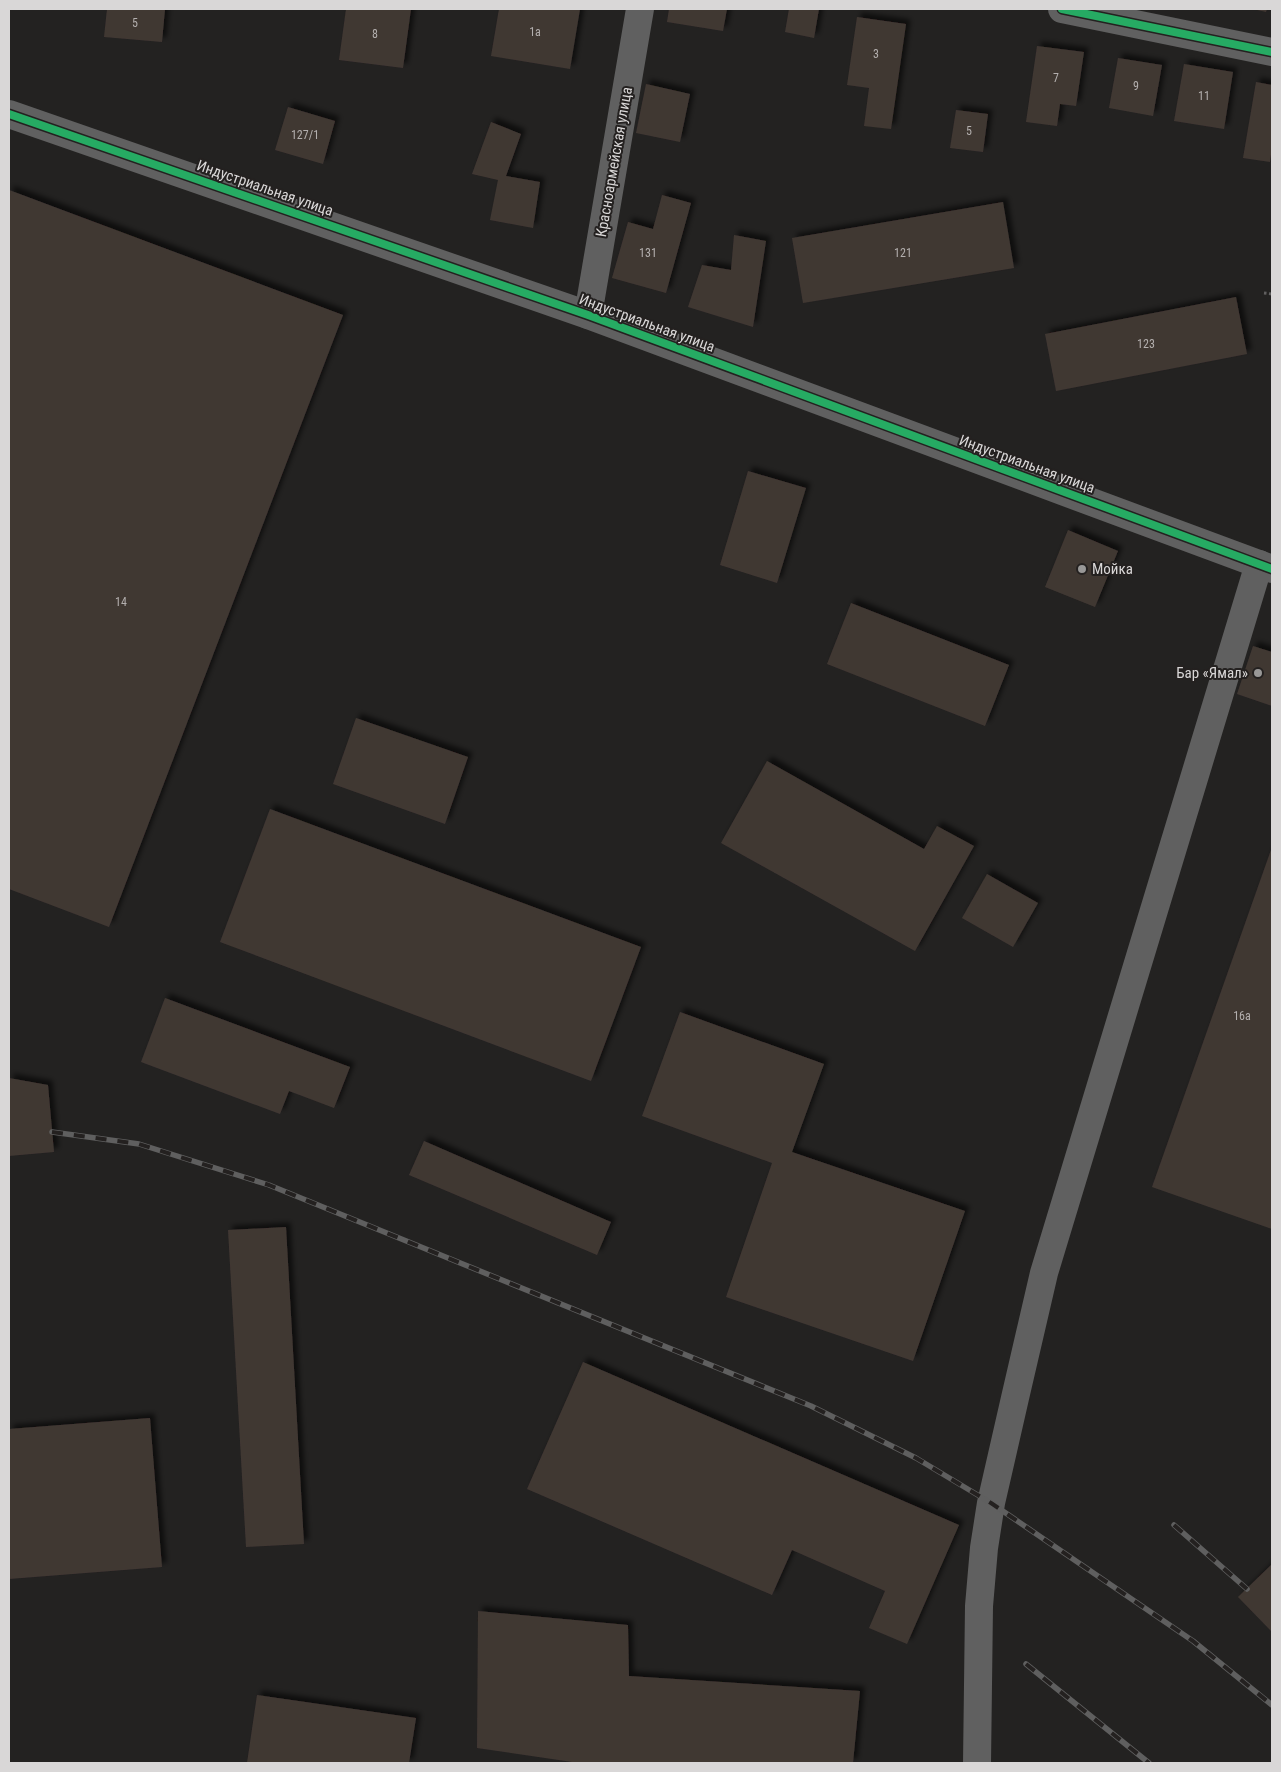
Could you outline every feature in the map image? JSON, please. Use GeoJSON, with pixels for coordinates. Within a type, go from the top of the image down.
{"type":"FeatureCollection","features":[{"type":"Feature","properties":{"kind":"street","name":"Красноармейская улица"},"geometry":{"type":"LineString","coordinates":[[588,315],[640,9]]}},
{"type":"Feature","properties":{"kind":"street"},"geometry":{"type":"LineString","coordinates":[[1062,9],[1272,52]]}},
{"type":"Feature","properties":{"kind":"street","name":"Индустриальная улица"},"geometry":{"type":"LineString","coordinates":[[9,114],[588,315],[1265,566]]}},
{"type":"Feature","properties":{"kind":"street"},"geometry":{"type":"LineString","coordinates":[[977,1763],[979,1606],[984,1548],[991,1503],[1047,1263],[1265,566]]}},
{"type":"Feature","properties":{"kind":"path"},"geometry":{"type":"LineString","coordinates":[[1264,293],[1272,294]]}},
{"type":"Feature","properties":{"kind":"building"},"geometry":{"type":"Polygon","coordinates":[[[107,9],[165,9],[162,42],[104,37],[107,9]]]}},
{"type":"Feature","properties":{"kind":"building"},"geometry":{"type":"Polygon","coordinates":[[[346,9],[411,9],[403,68],[339,60],[346,9]]]}},
{"type":"Feature","properties":{"kind":"building"},"geometry":{"type":"Polygon","coordinates":[[[499,9],[580,9],[570,69],[491,56],[499,9]]]}},
{"type":"Feature","properties":{"kind":"building"},"geometry":{"type":"Polygon","coordinates":[[[669,9],[727,9],[723,31],[667,22],[669,9]]]}},
{"type":"Feature","properties":{"kind":"building"},"geometry":{"type":"Polygon","coordinates":[[[789,9],[819,9],[814,38],[785,32],[789,9]]]}},
{"type":"Feature","properties":{"kind":"building"},"geometry":{"type":"Polygon","coordinates":[[[1253,9],[1267,9],[1266,12],[1253,9]]]}},
{"type":"Feature","properties":{"kind":"building"},"geometry":{"type":"Polygon","coordinates":[[[857,17],[906,24],[891,129],[864,126],[869,88],[847,85],[857,17]]]}},
{"type":"Feature","properties":{"kind":"building"},"geometry":{"type":"Polygon","coordinates":[[[1037,46],[1084,52],[1076,106],[1060,104],[1057,126],[1026,122],[1037,46]]]}},
{"type":"Feature","properties":{"kind":"building"},"geometry":{"type":"Polygon","coordinates":[[[1118,58],[1162,65],[1153,116],[1109,108],[1118,58]]]}},
{"type":"Feature","properties":{"kind":"building"},"geometry":{"type":"Polygon","coordinates":[[[1184,64],[1233,72],[1224,129],[1174,121],[1184,64]]]}},
{"type":"Feature","properties":{"kind":"building"},"geometry":{"type":"Polygon","coordinates":[[[1256,82],[1272,85],[1272,147],[1270,162],[1243,158],[1256,82]]]}},
{"type":"Feature","properties":{"kind":"building"},"geometry":{"type":"Polygon","coordinates":[[[646,84],[690,94],[680,142],[636,133],[646,84]]]}},
{"type":"Feature","properties":{"kind":"building"},"geometry":{"type":"Polygon","coordinates":[[[288,107],[335,121],[323,164],[275,150],[288,107]]]}},
{"type":"Feature","properties":{"kind":"building"},"geometry":{"type":"Polygon","coordinates":[[[956,110],[988,114],[983,152],[950,148],[956,110]]]}},
{"type":"Feature","properties":{"kind":"building"},"geometry":{"type":"Polygon","coordinates":[[[491,122],[521,134],[506,176],[540,182],[533,228],[490,220],[498,180],[472,174],[491,122]]]}},
{"type":"Feature","properties":{"kind":"building"},"geometry":{"type":"Polygon","coordinates":[[[9,190],[343,315],[109,927],[9,889],[9,190]]]}},
{"type":"Feature","properties":{"kind":"building"},"geometry":{"type":"Polygon","coordinates":[[[662,195],[691,203],[666,293],[612,278],[628,222],[653,229],[662,195]]]}},
{"type":"Feature","properties":{"kind":"building"},"geometry":{"type":"Polygon","coordinates":[[[1003,202],[1014,268],[803,303],[792,238],[1003,202]]]}},
{"type":"Feature","properties":{"kind":"building"},"geometry":{"type":"Polygon","coordinates":[[[734,235],[766,241],[753,327],[688,307],[702,265],[731,270],[734,235]]]}},
{"type":"Feature","properties":{"kind":"building"},"geometry":{"type":"Polygon","coordinates":[[[1236,297],[1247,354],[1056,391],[1045,334],[1236,297]]]}},
{"type":"Feature","properties":{"kind":"building"},"geometry":{"type":"Polygon","coordinates":[[[748,471],[806,488],[777,583],[720,565],[748,471]]]}},
{"type":"Feature","properties":{"kind":"building","name":"Мойка"},"geometry":{"type":"Polygon","coordinates":[[[1068,530],[1118,551],[1095,607],[1045,587],[1068,530]]]}},
{"type":"Feature","properties":{"kind":"building"},"geometry":{"type":"Polygon","coordinates":[[[851,603],[1009,665],[985,726],[827,664],[851,603]]]}},
{"type":"Feature","properties":{"kind":"building","name":"Бар «Ямал»"},"geometry":{"type":"Polygon","coordinates":[[[1253,646],[1272,652],[1272,706],[1237,694],[1253,646]]]}},
{"type":"Feature","properties":{"kind":"building"},"geometry":{"type":"Polygon","coordinates":[[[356,718],[468,757],[445,824],[333,784],[356,718]]]}},
{"type":"Feature","properties":{"kind":"building"},"geometry":{"type":"Polygon","coordinates":[[[767,761],[924,849],[937,826],[974,846],[915,951],[721,843],[767,761]]]}},
{"type":"Feature","properties":{"kind":"building"},"geometry":{"type":"Polygon","coordinates":[[[270,809],[641,947],[591,1081],[220,942],[270,809]]]}},
{"type":"Feature","properties":{"kind":"building"},"geometry":{"type":"Polygon","coordinates":[[[1272,847],[1272,1229],[1152,1187],[1272,847]]]}},
{"type":"Feature","properties":{"kind":"building"},"geometry":{"type":"Polygon","coordinates":[[[987,874],[1038,903],[1013,947],[962,918],[987,874]]]}},
{"type":"Feature","properties":{"kind":"building"},"geometry":{"type":"Polygon","coordinates":[[[165,998],[350,1067],[334,1108],[289,1091],[280,1114],[141,1062],[165,998]]]}},
{"type":"Feature","properties":{"kind":"building"},"geometry":{"type":"Polygon","coordinates":[[[680,1012],[824,1064],[792,1152],[965,1211],[913,1361],[726,1297],[772,1163],[642,1116],[680,1012]]]}},
{"type":"Feature","properties":{"kind":"building"},"geometry":{"type":"Polygon","coordinates":[[[9,1078],[48,1085],[54,1152],[9,1156],[9,1078]]]}},
{"type":"Feature","properties":{"kind":"building"},"geometry":{"type":"Polygon","coordinates":[[[424,1141],[611,1222],[597,1255],[409,1175],[424,1141]]]}},
{"type":"Feature","properties":{"kind":"building"},"geometry":{"type":"Polygon","coordinates":[[[286,1227],[304,1544],[246,1547],[228,1230],[286,1227]]]}},
{"type":"Feature","properties":{"kind":"building"},"geometry":{"type":"Polygon","coordinates":[[[583,1362],[959,1525],[907,1644],[869,1628],[885,1591],[792,1550],[772,1595],[527,1489],[583,1362]]]}},
{"type":"Feature","properties":{"kind":"building"},"geometry":{"type":"Polygon","coordinates":[[[150,1418],[162,1567],[9,1579],[9,1429],[150,1418]]]}},
{"type":"Feature","properties":{"kind":"building"},"geometry":{"type":"Polygon","coordinates":[[[1272,1564],[1272,1632],[1238,1597],[1272,1564]]]}},
{"type":"Feature","properties":{"kind":"building"},"geometry":{"type":"Polygon","coordinates":[[[478,1611],[628,1625],[629,1676],[860,1691],[853,1763],[579,1763],[477,1748],[478,1611]]]}},
{"type":"Feature","properties":{"kind":"building"},"geometry":{"type":"Polygon","coordinates":[[[257,1695],[416,1718],[409,1763],[247,1763],[257,1695]]]}},
{"type":"Feature","properties":{"kind":"railway"},"geometry":{"type":"LineString","coordinates":[[52,1132],[139,1144],[269,1185],[811,1406],[916,1458],[991,1503],[1193,1641],[1272,1705]]}},
{"type":"Feature","properties":{"kind":"railway"},"geometry":{"type":"LineString","coordinates":[[1174,1525],[1247,1589]]}},
{"type":"Feature","properties":{"kind":"railway"},"geometry":{"type":"LineString","coordinates":[[1026,1664],[1149,1763]]}},
{"type":"Feature","properties":{"kind":"cycle path"},"geometry":{"type":"LineString","coordinates":[[1062,9],[1272,52]]}},
{"type":"Feature","properties":{"kind":"cycle path"},"geometry":{"type":"LineString","coordinates":[[9,114],[588,315],[1272,569]]}},
{"type":"Feature","properties":{"kind":"place","name":"Мойка"},"geometry":{"type":"Point","coordinates":[1082,569]}},
{"type":"Feature","properties":{"kind":"place","name":"Бар «Ямал»"},"geometry":{"type":"Point","coordinates":[1258,673]}}]}
